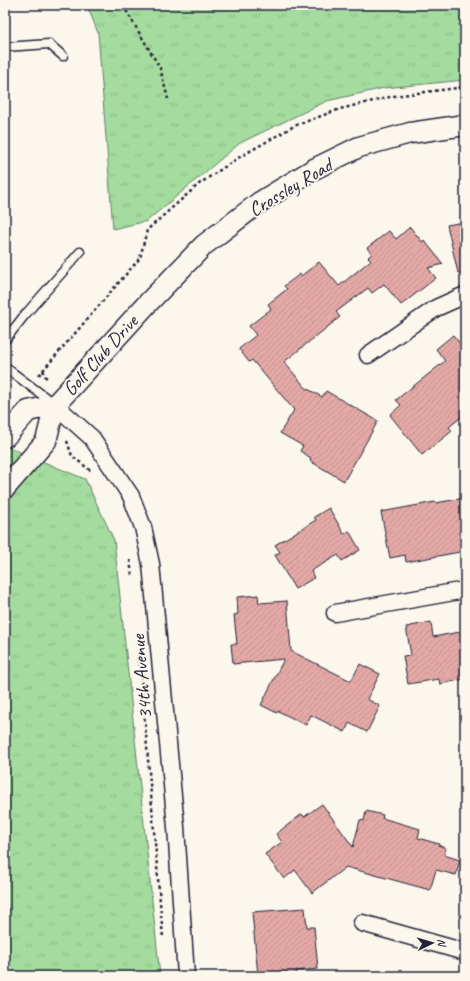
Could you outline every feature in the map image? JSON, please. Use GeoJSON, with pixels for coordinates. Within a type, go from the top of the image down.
{"type":"FeatureCollection","features":[{"type":"Feature","properties":{"kind":"street","name":"Crossley Road"},"geometry":{"type":"LineString","coordinates":[[146,305],[204,245],[260,202],[314,169],[367,145],[410,133],[465,126]]}},
{"type":"Feature","properties":{"kind":"street"},"geometry":{"type":"LineString","coordinates":[[368,355],[436,308],[465,295]]}},
{"type":"Feature","properties":{"kind":"street","name":"Golf Club Drive"},"geometry":{"type":"LineString","coordinates":[[5,488],[46,442],[55,405],[146,305]]}},
{"type":"Feature","properties":{"kind":"street","name":"Golf Club Drive"},"geometry":{"type":"LineString","coordinates":[[5,437],[28,411],[55,405]]}},
{"type":"Feature","properties":{"kind":"street","name":"34th Avenue"},"geometry":{"type":"LineString","coordinates":[[55,405],[92,438],[131,496],[143,527],[151,564],[176,827],[186,976]]}},
{"type":"Feature","properties":{"kind":"street"},"geometry":{"type":"LineString","coordinates":[[335,613],[465,590]]}},
{"type":"Feature","properties":{"kind":"street"},"geometry":{"type":"LineString","coordinates":[[362,923],[465,952]]}},
{"type":"Feature","properties":{"kind":"lane"},"geometry":{"type":"LineString","coordinates":[[5,47],[49,44],[63,56]]}},
{"type":"Feature","properties":{"kind":"lane"},"geometry":{"type":"LineString","coordinates":[[5,340],[80,252]]}},
{"type":"Feature","properties":{"kind":"lane"},"geometry":{"type":"LineString","coordinates":[[5,367],[55,405]]}},
{"type":"Feature","properties":{"kind":"path"},"geometry":{"type":"LineString","coordinates":[[124,5],[160,68],[168,99]]}},
{"type":"Feature","properties":{"kind":"path"},"geometry":{"type":"LineString","coordinates":[[30,386],[140,258],[147,230],[199,184],[238,158],[294,126],[340,109],[394,96],[465,87]]}},
{"type":"Feature","properties":{"kind":"path"},"geometry":{"type":"LineString","coordinates":[[44,370],[55,405]]}},
{"type":"Feature","properties":{"kind":"path"},"geometry":{"type":"LineString","coordinates":[[65,434],[72,456],[92,472]]}},
{"type":"Feature","properties":{"kind":"path"},"geometry":{"type":"LineString","coordinates":[[129,556],[132,578]]}},
{"type":"Feature","properties":{"kind":"path"},"geometry":{"type":"LineString","coordinates":[[139,650],[164,944]]}},
{"type":"Feature","properties":{"kind":"green space"},"geometry":{"type":"Polygon","coordinates":[[[87,5],[465,5],[465,80],[384,88],[327,101],[240,143],[147,221],[113,229],[98,33],[87,5]]]}},
{"type":"Feature","properties":{"kind":"green space"},"geometry":{"type":"Polygon","coordinates":[[[5,446],[85,479],[114,540],[160,976],[5,976],[5,446]]]}},
{"type":"Feature","properties":{"kind":"building"},"geometry":{"type":"Polygon","coordinates":[[[465,222],[465,273],[458,273],[447,225],[465,222]]]}},
{"type":"Feature","properties":{"kind":"building"},"geometry":{"type":"Polygon","coordinates":[[[410,227],[422,242],[424,240],[443,264],[428,268],[436,278],[401,305],[384,284],[372,293],[368,288],[336,312],[340,317],[284,362],[306,388],[322,397],[326,391],[378,421],[344,481],[310,461],[311,458],[300,451],[303,446],[280,433],[294,410],[252,360],[249,362],[239,349],[256,335],[249,326],[271,309],[268,304],[287,289],[284,286],[300,274],[301,276],[319,262],[339,286],[371,260],[368,257],[372,254],[367,248],[389,231],[396,239],[410,227]]]}},
{"type":"Feature","properties":{"kind":"building"},"geometry":{"type":"Polygon","coordinates":[[[453,335],[465,350],[465,414],[449,427],[452,431],[422,455],[390,415],[401,405],[396,400],[445,361],[436,349],[453,335]]]}},
{"type":"Feature","properties":{"kind":"building"},"geometry":{"type":"Polygon","coordinates":[[[465,498],[465,551],[406,562],[405,555],[390,558],[381,512],[465,498]]]}},
{"type":"Feature","properties":{"kind":"building"},"geometry":{"type":"Polygon","coordinates":[[[329,508],[344,534],[349,531],[360,550],[342,561],[338,555],[311,571],[314,578],[295,589],[275,555],[280,552],[275,545],[316,520],[314,517],[329,508]]]}},
{"type":"Feature","properties":{"kind":"building"},"geometry":{"type":"Polygon","coordinates":[[[258,595],[259,603],[287,601],[291,651],[351,681],[360,664],[380,674],[367,699],[380,706],[367,732],[349,723],[345,732],[311,715],[306,725],[278,711],[277,713],[261,705],[284,659],[233,664],[231,644],[237,644],[234,615],[238,614],[237,597],[258,595]]]}},
{"type":"Feature","properties":{"kind":"building"},"geometry":{"type":"Polygon","coordinates":[[[431,622],[433,637],[465,631],[465,679],[440,684],[439,679],[408,684],[403,656],[411,655],[406,627],[431,622]]]}},
{"type":"Feature","properties":{"kind":"building"},"geometry":{"type":"Polygon","coordinates":[[[322,804],[353,847],[360,820],[364,821],[366,811],[383,815],[382,818],[420,829],[418,838],[439,844],[438,845],[446,848],[444,855],[460,860],[456,875],[436,870],[430,890],[346,867],[312,893],[295,870],[284,879],[265,854],[282,842],[276,834],[302,814],[304,817],[322,804]]]}},
{"type":"Feature","properties":{"kind":"building"},"geometry":{"type":"Polygon","coordinates":[[[305,908],[307,927],[314,927],[318,969],[296,971],[297,976],[258,976],[252,912],[305,908]]]}}]}
